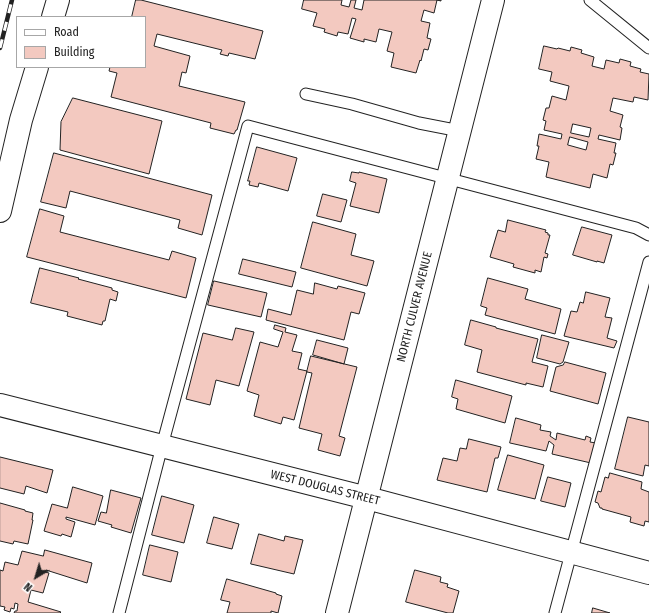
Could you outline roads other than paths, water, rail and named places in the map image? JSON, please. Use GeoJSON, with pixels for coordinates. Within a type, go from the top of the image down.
{"type":"FeatureCollection","features":[{"type":"Feature","properties":{"kind":"street"},"geometry":{"type":"LineString","coordinates":[[53,16],[58,0]]}},
{"type":"Feature","properties":{"kind":"street","name":"NORTH CULVER AVENUE"},"geometry":{"type":"LineString","coordinates":[[337,613],[493,0]]}},
{"type":"Feature","properties":{"kind":"street"},"geometry":{"type":"LineString","coordinates":[[0,211],[21,120],[38,68]]}},
{"type":"Feature","properties":{"kind":"street","name":"WEST DOUGLAS STREET"},"geometry":{"type":"LineString","coordinates":[[0,405],[366,498],[649,574]]}},
{"type":"Feature","properties":{"kind":"lane"},"geometry":{"type":"LineString","coordinates":[[590,0],[649,48]]}},
{"type":"Feature","properties":{"kind":"lane"},"geometry":{"type":"LineString","coordinates":[[306,94],[352,104],[420,123],[460,131]]}},
{"type":"Feature","properties":{"kind":"lane"},"geometry":{"type":"LineString","coordinates":[[119,613],[248,126],[636,228],[649,235]]}},
{"type":"Feature","properties":{"kind":"lane"},"geometry":{"type":"LineString","coordinates":[[555,613],[649,262]]}},
{"type":"Feature","properties":{"kind":"railway"},"geometry":{"type":"LineString","coordinates":[[0,48],[12,0]]}}]}
